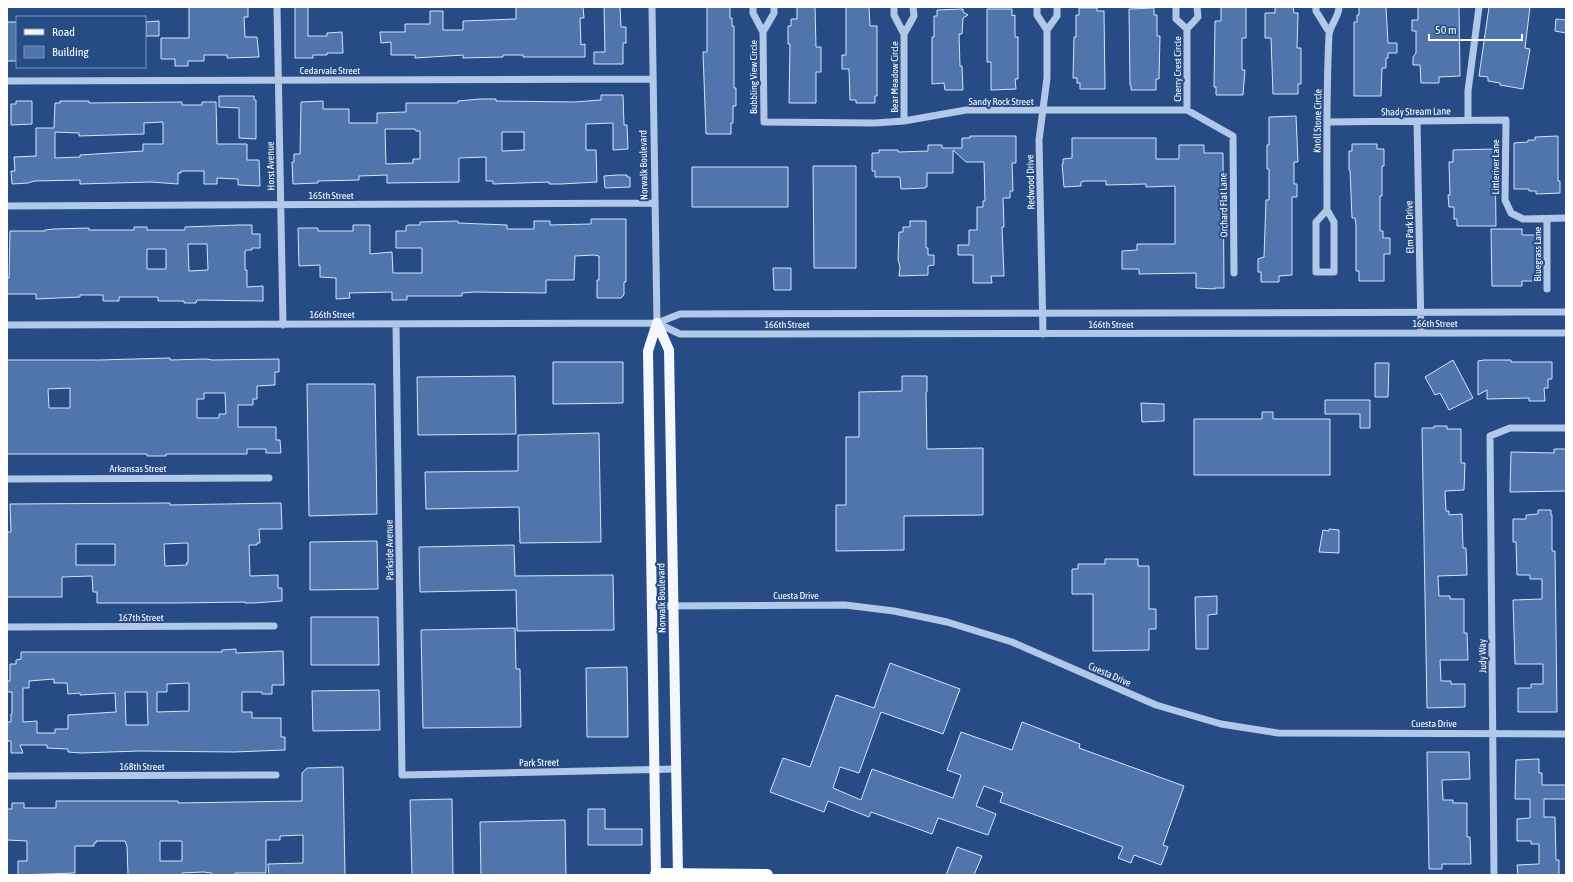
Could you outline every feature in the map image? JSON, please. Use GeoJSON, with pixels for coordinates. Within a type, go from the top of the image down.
{"type":"FeatureCollection","features":[{"type":"Feature","properties":{"kind":"highway"},"geometry":{"type":"LineString","coordinates":[[656,874],[767,875]]}},
{"type":"Feature","properties":{"kind":"main road","name":"Norwalk Boulevard"},"geometry":{"type":"LineString","coordinates":[[657,324],[670,350],[678,875]]}},
{"type":"Feature","properties":{"kind":"main road","name":"Norwalk Boulevard"},"geometry":{"type":"LineString","coordinates":[[656,874],[648,351],[657,324]]}},
{"type":"Feature","properties":{"kind":"street","name":"Horst Avenue"},"geometry":{"type":"LineString","coordinates":[[278,7],[283,324]]}},
{"type":"Feature","properties":{"kind":"street","name":"Norwalk Boulevard"},"geometry":{"type":"LineString","coordinates":[[652,7],[657,324]]}},
{"type":"Feature","properties":{"kind":"street","name":"Bubbling View Circle"},"geometry":{"type":"LineString","coordinates":[[753,7],[753,13],[763,32],[764,122]]}},
{"type":"Feature","properties":{"kind":"street","name":"Bubbling View Circle"},"geometry":{"type":"LineString","coordinates":[[763,32],[774,13],[774,7]]}},
{"type":"Feature","properties":{"kind":"street","name":"Bear Meadow Circle"},"geometry":{"type":"LineString","coordinates":[[894,7],[894,15],[904,34],[904,120]]}},
{"type":"Feature","properties":{"kind":"street","name":"Bear Meadow Circle"},"geometry":{"type":"LineString","coordinates":[[904,34],[914,16],[914,7]]}},
{"type":"Feature","properties":{"kind":"street","name":"Redwood Drive"},"geometry":{"type":"LineString","coordinates":[[1037,7],[1037,15],[1046,30],[1047,78],[1039,140],[1043,334]]}},
{"type":"Feature","properties":{"kind":"street"},"geometry":{"type":"LineString","coordinates":[[1046,30],[1057,16],[1057,7]]}},
{"type":"Feature","properties":{"kind":"street","name":"Cherry Crest Circle"},"geometry":{"type":"LineString","coordinates":[[1176,7],[1176,18],[1187,29]]}},
{"type":"Feature","properties":{"kind":"street","name":"Cherry Crest Circle"},"geometry":{"type":"LineString","coordinates":[[1187,110],[1187,29],[1198,17],[1198,7]]}},
{"type":"Feature","properties":{"kind":"street"},"geometry":{"type":"LineString","coordinates":[[1316,7],[1316,11],[1329,32]]}},
{"type":"Feature","properties":{"kind":"street","name":"Knoll Stone Circle"},"geometry":{"type":"LineString","coordinates":[[1327,210],[1316,222],[1316,272],[1334,272],[1334,222],[1327,210],[1327,122],[1329,32],[1339,12],[1339,7]]}},
{"type":"Feature","properties":{"kind":"street"},"geometry":{"type":"LineString","coordinates":[[1468,120],[1468,91],[1479,7]]}},
{"type":"Feature","properties":{"kind":"street","name":"Cedarvale Street"},"geometry":{"type":"LineString","coordinates":[[7,81],[653,79]]}},
{"type":"Feature","properties":{"kind":"street","name":"Sandy Rock Street"},"geometry":{"type":"LineString","coordinates":[[764,122],[875,123],[966,110],[1187,110],[1233,136]]}},
{"type":"Feature","properties":{"kind":"street","name":"Shady Stream Lane"},"geometry":{"type":"LineString","coordinates":[[1327,122],[1506,120]]}},
{"type":"Feature","properties":{"kind":"street","name":"Littleriver Lane"},"geometry":{"type":"LineString","coordinates":[[1506,120],[1505,200],[1511,213],[1523,219],[1547,219]]}},
{"type":"Feature","properties":{"kind":"street","name":"Elm Park Drive"},"geometry":{"type":"LineString","coordinates":[[1417,121],[1421,333]]}},
{"type":"Feature","properties":{"kind":"street","name":"Orchard Flat Lane"},"geometry":{"type":"LineString","coordinates":[[1233,136],[1234,273]]}},
{"type":"Feature","properties":{"kind":"street","name":"165th Street"},"geometry":{"type":"LineString","coordinates":[[7,206],[655,203]]}},
{"type":"Feature","properties":{"kind":"street"},"geometry":{"type":"LineString","coordinates":[[1547,219],[1566,218]]}},
{"type":"Feature","properties":{"kind":"street","name":"Bluegrass Lane"},"geometry":{"type":"LineString","coordinates":[[1547,219],[1547,289]]}},
{"type":"Feature","properties":{"kind":"street","name":"166th Street"},"geometry":{"type":"LineString","coordinates":[[7,325],[657,324],[680,314],[1566,312]]}},
{"type":"Feature","properties":{"kind":"street","name":"Parkside Avenue"},"geometry":{"type":"LineString","coordinates":[[396,324],[402,775]]}},
{"type":"Feature","properties":{"kind":"street","name":"166th Street"},"geometry":{"type":"LineString","coordinates":[[657,324],[680,334],[1566,333]]}},
{"type":"Feature","properties":{"kind":"street","name":"Judy Way"},"geometry":{"type":"LineString","coordinates":[[1494,875],[1490,436],[1510,428],[1566,428]]}},
{"type":"Feature","properties":{"kind":"street","name":"Arkansas Street"},"geometry":{"type":"LineString","coordinates":[[7,479],[269,478]]}},
{"type":"Feature","properties":{"kind":"street","name":"Cuesta Drive"},"geometry":{"type":"LineString","coordinates":[[652,606],[845,605],[883,609],[947,622],[1012,642],[1156,705],[1221,724],[1278,733],[1566,734]]}},
{"type":"Feature","properties":{"kind":"street","name":"167th Street"},"geometry":{"type":"LineString","coordinates":[[7,627],[274,626]]}},
{"type":"Feature","properties":{"kind":"street","name":"Park Street"},"geometry":{"type":"LineString","coordinates":[[402,775],[676,769]]}},
{"type":"Feature","properties":{"kind":"street","name":"168th Street"},"geometry":{"type":"LineString","coordinates":[[7,776],[276,775]]}},
{"type":"Feature","properties":{"kind":"building"},"geometry":{"type":"Polygon","coordinates":[[[189,7],[248,7],[248,17],[244,17],[245,37],[257,37],[259,57],[227,58],[227,55],[204,55],[204,61],[188,61],[188,66],[175,66],[175,59],[161,59],[161,38],[189,38],[189,7]]]}},
{"type":"Feature","properties":{"kind":"building"},"geometry":{"type":"Polygon","coordinates":[[[295,7],[308,7],[308,36],[327,36],[327,33],[342,32],[343,53],[313,55],[313,58],[295,58],[295,7]]]}},
{"type":"Feature","properties":{"kind":"building"},"geometry":{"type":"Polygon","coordinates":[[[516,7],[583,7],[584,18],[580,18],[581,45],[585,44],[585,57],[523,57],[523,55],[503,55],[503,57],[463,58],[463,55],[415,58],[415,55],[391,55],[391,42],[381,43],[380,32],[405,32],[405,24],[430,24],[430,11],[443,11],[443,30],[463,30],[463,21],[516,19],[516,7]]]}},
{"type":"Feature","properties":{"kind":"building"},"geometry":{"type":"Polygon","coordinates":[[[604,7],[620,7],[621,27],[626,27],[626,43],[623,43],[623,64],[594,64],[594,52],[605,52],[604,7]]]}},
{"type":"Feature","properties":{"kind":"building"},"geometry":{"type":"Polygon","coordinates":[[[707,7],[730,7],[730,18],[732,18],[732,26],[734,26],[734,88],[736,88],[736,106],[733,106],[733,123],[731,123],[731,134],[706,134],[703,52],[707,52],[707,7]]]}},
{"type":"Feature","properties":{"kind":"building"},"geometry":{"type":"Polygon","coordinates":[[[797,7],[815,7],[816,47],[821,47],[821,72],[816,72],[816,103],[789,103],[790,44],[788,44],[788,26],[791,26],[791,19],[797,19],[797,7]]]}},
{"type":"Feature","properties":{"kind":"building"},"geometry":{"type":"Polygon","coordinates":[[[846,7],[869,7],[870,26],[877,26],[877,96],[875,96],[875,103],[856,103],[856,100],[850,100],[849,69],[842,69],[842,55],[846,55],[846,7]]]}},
{"type":"Feature","properties":{"kind":"building"},"geometry":{"type":"Polygon","coordinates":[[[1221,7],[1246,7],[1246,38],[1242,38],[1242,70],[1245,70],[1243,95],[1216,95],[1216,87],[1214,87],[1215,21],[1221,21],[1221,7]]]}},
{"type":"Feature","properties":{"kind":"building"},"geometry":{"type":"Polygon","coordinates":[[[1275,7],[1293,7],[1294,13],[1298,13],[1297,48],[1301,48],[1301,84],[1298,84],[1298,94],[1273,94],[1271,38],[1265,38],[1265,13],[1275,13],[1275,7]]]}},
{"type":"Feature","properties":{"kind":"building"},"geometry":{"type":"Polygon","coordinates":[[[1359,7],[1386,7],[1388,43],[1397,43],[1397,53],[1388,53],[1388,58],[1386,58],[1386,68],[1382,68],[1381,96],[1354,96],[1354,22],[1357,22],[1359,7]]]}},
{"type":"Feature","properties":{"kind":"building"},"geometry":{"type":"Polygon","coordinates":[[[1459,7],[1460,76],[1439,77],[1439,83],[1421,83],[1420,65],[1413,65],[1413,57],[1416,53],[1416,31],[1412,31],[1412,20],[1418,20],[1418,8],[1459,7]]]}},
{"type":"Feature","properties":{"kind":"building"},"geometry":{"type":"Polygon","coordinates":[[[1489,7],[1530,7],[1525,48],[1530,49],[1523,89],[1500,85],[1500,83],[1488,81],[1488,77],[1479,76],[1489,7]]]}},
{"type":"Feature","properties":{"kind":"building"},"geometry":{"type":"Polygon","coordinates":[[[1079,8],[1097,8],[1097,11],[1104,11],[1105,89],[1080,89],[1080,83],[1077,83],[1077,78],[1073,78],[1074,37],[1076,37],[1076,15],[1079,15],[1079,8]]]}},
{"type":"Feature","properties":{"kind":"building"},"geometry":{"type":"Polygon","coordinates":[[[1154,8],[1154,15],[1157,15],[1157,36],[1160,36],[1159,79],[1156,79],[1156,90],[1131,90],[1129,9],[1154,8]]]}},
{"type":"Feature","properties":{"kind":"building"},"geometry":{"type":"Polygon","coordinates":[[[963,9],[963,12],[968,15],[963,18],[962,34],[959,34],[960,66],[962,66],[963,90],[945,90],[944,83],[932,84],[932,37],[934,37],[934,16],[937,16],[937,10],[963,9]]]}},
{"type":"Feature","properties":{"kind":"building"},"geometry":{"type":"Polygon","coordinates":[[[987,9],[1012,9],[1012,16],[1015,15],[1015,37],[1018,37],[1018,79],[1015,79],[1016,89],[991,90],[991,62],[987,62],[987,9]]]}},
{"type":"Feature","properties":{"kind":"building"},"geometry":{"type":"Polygon","coordinates":[[[1556,19],[1566,20],[1566,33],[1555,31],[1556,19]]]}},
{"type":"Feature","properties":{"kind":"building"},"geometry":{"type":"Polygon","coordinates":[[[159,21],[159,36],[146,36],[146,22],[159,21]]]}},
{"type":"Feature","properties":{"kind":"building"},"geometry":{"type":"Polygon","coordinates":[[[7,22],[16,22],[16,61],[7,61],[7,22]]]}},
{"type":"Feature","properties":{"kind":"building"},"geometry":{"type":"Polygon","coordinates":[[[601,95],[623,95],[624,125],[627,125],[628,149],[613,150],[613,123],[586,124],[586,150],[596,150],[597,182],[561,184],[549,184],[549,182],[493,184],[493,181],[486,181],[486,157],[459,158],[459,182],[387,183],[387,175],[359,176],[359,180],[318,181],[318,183],[293,184],[292,162],[294,162],[294,154],[300,154],[301,102],[323,101],[323,109],[349,109],[349,123],[377,123],[377,113],[406,112],[406,103],[458,103],[458,101],[480,99],[496,99],[496,101],[574,102],[601,100],[601,95]],[[385,129],[386,164],[413,163],[413,159],[420,159],[420,131],[416,131],[415,129],[385,129]],[[502,132],[502,151],[524,150],[524,132],[502,132]]]}},
{"type":"Feature","properties":{"kind":"building"},"geometry":{"type":"Polygon","coordinates":[[[219,96],[254,96],[254,100],[256,100],[256,139],[239,138],[239,108],[219,107],[219,96]]]}},
{"type":"Feature","properties":{"kind":"building"},"geometry":{"type":"Polygon","coordinates":[[[16,101],[32,101],[32,124],[11,125],[11,104],[16,104],[16,101]]]}},
{"type":"Feature","properties":{"kind":"building"},"geometry":{"type":"Polygon","coordinates":[[[60,101],[89,101],[89,103],[182,102],[182,105],[202,105],[202,102],[216,102],[217,144],[247,144],[247,160],[259,160],[260,186],[238,185],[238,179],[217,178],[217,184],[204,184],[204,171],[181,171],[181,173],[178,173],[178,184],[151,182],[80,184],[80,180],[34,181],[12,184],[11,171],[15,171],[14,157],[36,156],[36,128],[54,128],[55,103],[60,103],[60,101]],[[163,122],[144,123],[144,134],[79,136],[79,133],[55,132],[55,158],[143,151],[143,144],[163,144],[163,122]]]}},
{"type":"Feature","properties":{"kind":"building"},"geometry":{"type":"Polygon","coordinates":[[[1296,116],[1298,162],[1294,162],[1294,184],[1297,184],[1297,197],[1292,197],[1292,275],[1279,276],[1279,282],[1261,282],[1261,272],[1258,272],[1258,259],[1264,257],[1266,200],[1269,200],[1267,145],[1269,145],[1269,117],[1296,116]]]}},
{"type":"Feature","properties":{"kind":"building"},"geometry":{"type":"Polygon","coordinates":[[[970,136],[1016,136],[1016,163],[1012,163],[1013,191],[1010,191],[1010,198],[1003,198],[1004,227],[1002,227],[1004,276],[991,276],[992,283],[973,283],[973,255],[958,255],[958,245],[969,245],[969,230],[977,230],[977,207],[983,207],[983,201],[985,201],[984,162],[966,162],[953,150],[953,173],[927,173],[927,187],[925,188],[901,189],[900,177],[875,177],[875,171],[872,171],[872,153],[879,153],[879,150],[898,150],[898,152],[928,151],[928,145],[942,145],[942,148],[962,148],[962,138],[970,138],[970,136]]]}},
{"type":"Feature","properties":{"kind":"building"},"geometry":{"type":"Polygon","coordinates":[[[1558,136],[1558,181],[1560,181],[1560,193],[1536,194],[1536,191],[1529,191],[1529,189],[1514,189],[1514,143],[1535,140],[1535,137],[1558,136]]]}},
{"type":"Feature","properties":{"kind":"building"},"geometry":{"type":"Polygon","coordinates":[[[1072,138],[1156,138],[1156,159],[1179,159],[1179,145],[1204,145],[1204,153],[1223,153],[1224,288],[1196,288],[1196,273],[1139,274],[1139,269],[1122,269],[1122,251],[1137,250],[1137,244],[1175,244],[1175,186],[1146,187],[1146,184],[1106,185],[1106,181],[1085,181],[1081,182],[1081,186],[1064,187],[1062,164],[1063,159],[1072,158],[1072,138]]]}},
{"type":"Feature","properties":{"kind":"building"},"geometry":{"type":"Polygon","coordinates":[[[1352,144],[1377,144],[1377,149],[1384,149],[1384,166],[1382,166],[1382,196],[1380,196],[1380,231],[1383,231],[1383,238],[1390,238],[1390,254],[1384,254],[1384,281],[1359,281],[1359,271],[1356,271],[1356,225],[1355,218],[1352,218],[1349,170],[1349,151],[1352,151],[1352,144]]]}},
{"type":"Feature","properties":{"kind":"building"},"geometry":{"type":"Polygon","coordinates":[[[1495,149],[1496,226],[1457,226],[1457,219],[1454,219],[1454,207],[1449,207],[1448,195],[1450,195],[1449,162],[1453,162],[1453,150],[1495,149]]]}},
{"type":"Feature","properties":{"kind":"building"},"geometry":{"type":"Polygon","coordinates":[[[813,166],[856,166],[856,268],[814,268],[813,166]]]}},
{"type":"Feature","properties":{"kind":"building"},"geometry":{"type":"Polygon","coordinates":[[[692,167],[788,167],[788,207],[692,207],[692,167]]]}},
{"type":"Feature","properties":{"kind":"building"},"geometry":{"type":"Polygon","coordinates":[[[627,175],[627,177],[630,177],[630,187],[605,188],[604,176],[627,175]]]}},
{"type":"Feature","properties":{"kind":"building"},"geometry":{"type":"Polygon","coordinates":[[[591,219],[626,219],[626,282],[624,282],[624,295],[621,298],[597,298],[599,256],[594,255],[575,256],[574,280],[546,280],[546,293],[475,292],[462,293],[462,296],[407,296],[407,300],[392,300],[392,292],[349,293],[350,298],[336,299],[336,278],[320,277],[320,265],[299,266],[298,228],[318,228],[318,231],[353,231],[353,225],[370,225],[370,254],[392,252],[393,273],[422,273],[422,248],[396,248],[396,231],[406,231],[406,226],[408,225],[420,225],[420,222],[458,221],[458,223],[507,225],[507,229],[534,229],[534,221],[550,221],[550,225],[591,224],[591,219]]]}},
{"type":"Feature","properties":{"kind":"building"},"geometry":{"type":"Polygon","coordinates":[[[910,221],[926,221],[926,248],[928,248],[928,255],[934,255],[934,265],[928,266],[928,275],[899,276],[899,232],[903,232],[903,227],[910,227],[910,221]]]}},
{"type":"Feature","properties":{"kind":"building"},"geometry":{"type":"Polygon","coordinates":[[[252,225],[252,234],[260,234],[260,248],[252,248],[252,250],[245,251],[247,287],[263,286],[263,301],[197,300],[196,303],[184,303],[184,301],[158,301],[158,297],[119,297],[119,301],[103,301],[103,295],[80,295],[80,297],[36,299],[36,294],[7,294],[7,278],[9,278],[10,231],[45,231],[54,229],[89,228],[89,230],[134,230],[134,227],[147,227],[147,230],[185,230],[185,227],[252,225]],[[188,244],[189,271],[208,270],[207,244],[188,244]],[[147,249],[147,269],[166,269],[166,249],[147,249]]]}},
{"type":"Feature","properties":{"kind":"building"},"geometry":{"type":"Polygon","coordinates":[[[1491,229],[1522,229],[1522,235],[1536,235],[1536,281],[1522,281],[1522,286],[1492,286],[1491,229]]]}},
{"type":"Feature","properties":{"kind":"building"},"geometry":{"type":"Polygon","coordinates":[[[773,268],[791,268],[791,290],[774,290],[773,268]]]}},
{"type":"Feature","properties":{"kind":"building"},"geometry":{"type":"Polygon","coordinates":[[[170,358],[170,360],[279,359],[279,372],[275,372],[275,385],[257,386],[257,399],[253,399],[253,405],[238,405],[238,427],[276,427],[276,440],[280,440],[281,453],[266,453],[266,449],[247,449],[247,454],[166,454],[166,456],[147,456],[147,454],[7,454],[7,360],[170,358]],[[70,388],[48,389],[49,408],[70,408],[70,388]],[[204,393],[204,399],[197,399],[197,418],[219,418],[219,414],[226,414],[225,393],[204,393]]]}},
{"type":"Feature","properties":{"kind":"building"},"geometry":{"type":"Polygon","coordinates":[[[1453,360],[1473,398],[1449,410],[1440,393],[1435,395],[1425,377],[1453,360]]]}},
{"type":"Feature","properties":{"kind":"building"},"geometry":{"type":"Polygon","coordinates":[[[1511,360],[1511,362],[1552,362],[1552,379],[1548,379],[1548,388],[1544,388],[1545,401],[1529,401],[1529,398],[1487,399],[1487,390],[1478,395],[1478,361],[1511,360]]]}},
{"type":"Feature","properties":{"kind":"building"},"geometry":{"type":"Polygon","coordinates":[[[553,362],[623,362],[623,403],[553,404],[553,362]]]}},
{"type":"Feature","properties":{"kind":"building"},"geometry":{"type":"Polygon","coordinates":[[[1375,363],[1389,363],[1388,397],[1375,397],[1375,363]]]}},
{"type":"Feature","properties":{"kind":"building"},"geometry":{"type":"Polygon","coordinates":[[[515,376],[516,434],[418,435],[417,377],[515,376]]]}},
{"type":"Feature","properties":{"kind":"building"},"geometry":{"type":"Polygon","coordinates":[[[902,376],[927,376],[927,449],[983,448],[983,515],[904,516],[904,550],[836,551],[836,505],[846,505],[846,437],[859,437],[859,392],[902,391],[902,376]]]}},
{"type":"Feature","properties":{"kind":"building"},"geometry":{"type":"Polygon","coordinates":[[[307,384],[375,384],[377,514],[309,516],[307,384]]]}},
{"type":"Feature","properties":{"kind":"building"},"geometry":{"type":"Polygon","coordinates":[[[1325,400],[1370,400],[1370,428],[1360,428],[1360,414],[1325,414],[1325,400]]]}},
{"type":"Feature","properties":{"kind":"building"},"geometry":{"type":"Polygon","coordinates":[[[1141,403],[1164,404],[1164,421],[1142,422],[1141,403]]]}},
{"type":"Feature","properties":{"kind":"building"},"geometry":{"type":"Polygon","coordinates":[[[1262,412],[1273,412],[1273,419],[1330,419],[1330,475],[1194,475],[1194,419],[1262,419],[1262,412]]]}},
{"type":"Feature","properties":{"kind":"building"},"geometry":{"type":"Polygon","coordinates":[[[1434,426],[1447,426],[1447,429],[1461,429],[1461,463],[1465,463],[1464,490],[1445,491],[1446,511],[1449,511],[1449,515],[1462,514],[1463,548],[1466,548],[1467,575],[1438,576],[1439,596],[1450,596],[1450,599],[1464,599],[1464,633],[1467,633],[1468,660],[1440,660],[1441,681],[1451,681],[1451,684],[1465,684],[1465,707],[1427,708],[1422,428],[1434,428],[1434,426]]]}},
{"type":"Feature","properties":{"kind":"building"},"geometry":{"type":"Polygon","coordinates":[[[599,433],[601,542],[520,543],[519,507],[426,509],[425,472],[518,471],[518,435],[599,433]]]}},
{"type":"Feature","properties":{"kind":"building"},"geometry":{"type":"Polygon","coordinates":[[[1554,449],[1566,449],[1566,491],[1510,492],[1511,452],[1554,453],[1554,449]]]}},
{"type":"Feature","properties":{"kind":"building"},"geometry":{"type":"Polygon","coordinates":[[[170,503],[170,505],[281,503],[282,529],[259,529],[260,543],[257,543],[257,545],[249,545],[250,576],[278,575],[278,588],[282,588],[282,601],[254,603],[97,603],[97,592],[93,592],[92,576],[62,577],[62,597],[7,597],[7,532],[11,532],[10,504],[170,503]],[[188,543],[164,544],[165,566],[187,565],[188,543]],[[76,544],[76,565],[115,565],[115,544],[76,544]]]}},
{"type":"Feature","properties":{"kind":"building"},"geometry":{"type":"Polygon","coordinates":[[[1538,510],[1551,510],[1552,515],[1552,551],[1555,551],[1557,712],[1518,712],[1518,688],[1531,688],[1531,684],[1543,684],[1543,664],[1515,664],[1513,600],[1542,599],[1542,579],[1530,579],[1530,575],[1517,575],[1516,542],[1513,542],[1513,519],[1526,519],[1526,515],[1538,514],[1538,510]]]}},
{"type":"Feature","properties":{"kind":"building"},"geometry":{"type":"Polygon","coordinates":[[[1329,529],[1339,530],[1339,553],[1319,552],[1323,530],[1329,531],[1329,529]]]}},
{"type":"Feature","properties":{"kind":"building"},"geometry":{"type":"Polygon","coordinates":[[[377,541],[378,589],[310,590],[310,542],[377,541]]]}},
{"type":"Feature","properties":{"kind":"building"},"geometry":{"type":"Polygon","coordinates":[[[514,545],[515,576],[613,575],[614,630],[517,631],[516,590],[420,592],[419,547],[514,545]]]}},
{"type":"Feature","properties":{"kind":"building"},"geometry":{"type":"Polygon","coordinates":[[[1105,559],[1138,559],[1138,566],[1149,566],[1149,609],[1156,609],[1156,629],[1149,629],[1149,650],[1093,651],[1093,594],[1072,594],[1072,569],[1078,569],[1078,564],[1105,564],[1105,559]]]}},
{"type":"Feature","properties":{"kind":"building"},"geometry":{"type":"Polygon","coordinates":[[[1217,596],[1217,614],[1208,615],[1208,649],[1196,649],[1195,597],[1217,596]]]}},
{"type":"Feature","properties":{"kind":"building"},"geometry":{"type":"Polygon","coordinates":[[[311,617],[378,617],[379,665],[311,665],[311,617]]]}},
{"type":"Feature","properties":{"kind":"building"},"geometry":{"type":"Polygon","coordinates":[[[515,628],[516,669],[520,669],[521,727],[423,728],[421,630],[515,628]]]}},
{"type":"Feature","properties":{"kind":"building"},"geometry":{"type":"Polygon","coordinates":[[[236,649],[236,653],[283,651],[284,685],[272,685],[272,694],[262,694],[262,692],[242,692],[242,712],[252,712],[252,718],[281,718],[281,737],[285,737],[285,750],[234,752],[139,751],[81,753],[68,752],[68,749],[47,748],[47,745],[20,745],[23,753],[11,753],[11,741],[7,741],[7,722],[11,722],[12,692],[7,692],[7,681],[10,681],[10,664],[16,664],[16,660],[21,659],[21,652],[222,652],[222,650],[236,649]],[[54,679],[29,681],[29,688],[23,688],[23,722],[37,721],[37,733],[55,733],[55,729],[68,729],[68,715],[116,712],[115,693],[80,695],[80,693],[68,694],[67,683],[54,683],[54,679]],[[189,683],[167,684],[167,692],[157,692],[157,712],[189,711],[189,683]],[[125,692],[126,725],[148,725],[147,692],[125,692]]]}},
{"type":"Feature","properties":{"kind":"building"},"geometry":{"type":"Polygon","coordinates":[[[890,663],[960,689],[943,734],[881,712],[859,773],[840,767],[833,788],[861,800],[872,769],[953,798],[961,775],[947,770],[961,732],[1012,750],[1022,722],[1080,744],[1079,748],[1184,786],[1163,845],[1168,847],[1161,865],[1134,855],[1131,863],[1118,858],[1123,847],[1000,802],[1003,793],[984,786],[976,806],[996,814],[988,835],[938,818],[932,834],[871,812],[869,817],[828,801],[824,812],[770,792],[783,758],[810,767],[836,695],[874,708],[890,663]]]}},
{"type":"Feature","properties":{"kind":"building"},"geometry":{"type":"Polygon","coordinates":[[[627,667],[628,737],[587,737],[586,668],[627,667]]]}},
{"type":"Feature","properties":{"kind":"building"},"geometry":{"type":"Polygon","coordinates":[[[379,690],[380,730],[313,731],[312,691],[379,690]]]}},
{"type":"Feature","properties":{"kind":"building"},"geometry":{"type":"Polygon","coordinates":[[[1427,752],[1469,752],[1470,779],[1442,780],[1443,800],[1453,800],[1453,803],[1467,803],[1467,837],[1470,837],[1471,864],[1442,864],[1442,869],[1429,869],[1427,752]]]}},
{"type":"Feature","properties":{"kind":"building"},"geometry":{"type":"Polygon","coordinates":[[[1539,759],[1539,773],[1542,773],[1542,785],[1566,785],[1566,799],[1544,799],[1544,817],[1555,817],[1556,860],[1559,860],[1559,875],[1518,875],[1517,865],[1539,864],[1539,844],[1531,844],[1531,841],[1517,841],[1517,819],[1530,818],[1530,799],[1515,799],[1516,760],[1539,759]]]}},
{"type":"Feature","properties":{"kind":"building"},"geometry":{"type":"Polygon","coordinates":[[[343,767],[345,875],[269,875],[268,864],[303,863],[303,835],[280,836],[280,840],[266,840],[266,873],[235,873],[235,875],[212,875],[212,873],[203,872],[182,873],[182,875],[128,875],[127,846],[125,841],[96,841],[94,846],[75,846],[75,873],[18,875],[18,861],[27,861],[27,841],[7,840],[7,809],[12,809],[12,803],[24,803],[24,808],[56,808],[56,801],[178,801],[178,803],[302,801],[302,773],[307,768],[343,767]],[[160,841],[160,861],[182,861],[182,841],[160,841]]]}},
{"type":"Feature","properties":{"kind":"building"},"geometry":{"type":"Polygon","coordinates":[[[452,799],[453,875],[412,875],[410,800],[452,799]]]}},
{"type":"Feature","properties":{"kind":"building"},"geometry":{"type":"Polygon","coordinates":[[[588,809],[605,809],[605,829],[642,829],[642,845],[588,845],[588,809]]]}},
{"type":"Feature","properties":{"kind":"building"},"geometry":{"type":"Polygon","coordinates":[[[565,820],[566,875],[481,875],[480,822],[565,820]]]}},
{"type":"Feature","properties":{"kind":"building"},"geometry":{"type":"Polygon","coordinates":[[[957,847],[982,856],[974,875],[946,875],[957,847]]]}}]}
